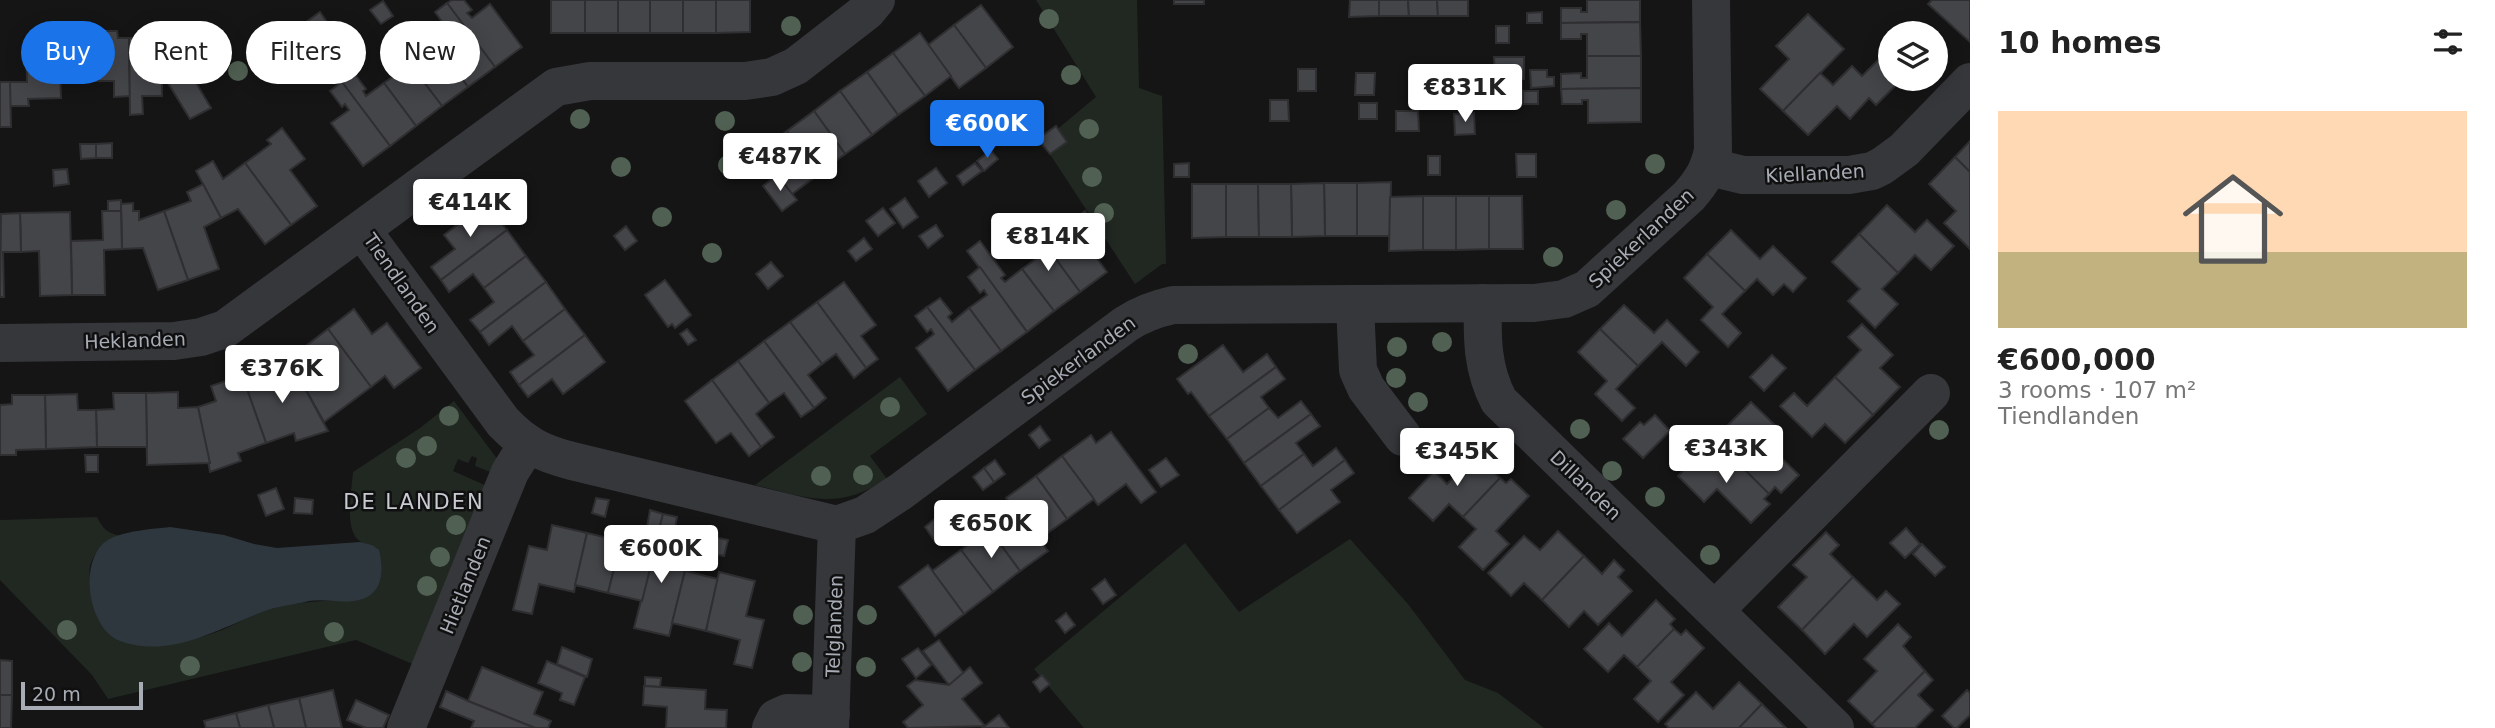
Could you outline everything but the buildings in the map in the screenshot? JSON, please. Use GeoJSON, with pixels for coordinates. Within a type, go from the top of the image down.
{"type":"FeatureCollection","features":[{"type":"Feature","properties":{"kind":"street","name":"Tiendlanden"},"geometry":{"type":"LineString","coordinates":[[837,525],[561,458],[527,445],[503,422],[362,230],[556,87],[590,81],[745,81],[772,77],[796,66],[867,11],[876,0]]}},
{"type":"Feature","properties":{"kind":"street"},"geometry":{"type":"LineString","coordinates":[[1710,167],[1713,150],[1711,0]]}},
{"type":"Feature","properties":{"kind":"street","name":"Kiellanden"},"geometry":{"type":"LineString","coordinates":[[1710,167],[1743,175],[1849,175],[1872,171],[1904,150],[1970,82]]}},
{"type":"Feature","properties":{"kind":"street","name":"Spiekerlanden"},"geometry":{"type":"LineString","coordinates":[[837,525],[865,515],[900,492],[1140,314],[1173,305],[1534,303],[1564,299],[1587,289],[1689,196],[1710,167]]}},
{"type":"Feature","properties":{"kind":"street","name":"Heklanden"},"geometry":{"type":"LineString","coordinates":[[0,343],[174,341],[201,337],[225,329],[251,312],[362,230]]}},
{"type":"Feature","properties":{"kind":"street","name":"Dillanden"},"geometry":{"type":"LineString","coordinates":[[1483,303],[1483,353],[1491,385],[1499,401],[1835,728]]}},
{"type":"Feature","properties":{"kind":"street"},"geometry":{"type":"LineString","coordinates":[[1355,305],[1358,370],[1366,388],[1403,437]]}},
{"type":"Feature","properties":{"kind":"street"},"geometry":{"type":"LineString","coordinates":[[1715,610],[1931,393]]}},
{"type":"Feature","properties":{"kind":"street","name":"Hietlanden"},"geometry":{"type":"LineString","coordinates":[[406,728],[510,472],[527,445]]}},
{"type":"Feature","properties":{"kind":"street","name":"Telglanden"},"geometry":{"type":"LineString","coordinates":[[830,721],[837,525]]}},
{"type":"Feature","properties":{"kind":"street"},"geometry":{"type":"LineString","coordinates":[[771,728],[776,718],[788,713],[830,721]]}},
{"type":"Feature","properties":{"kind":"shaded area"},"geometry":{"type":"Polygon","coordinates":[[[1036,0],[1137,0],[1139,88],[1162,96],[1166,264],[1162,264],[1135,284],[1042,142],[1096,97],[1036,0]]]}},
{"type":"Feature","properties":{"kind":"shaded area"},"geometry":{"type":"Polygon","coordinates":[[[900,377],[927,414],[870,456],[887,479],[853,495],[822,499],[755,485],[900,377]]]}},
{"type":"Feature","properties":{"kind":"shaded area"},"geometry":{"type":"Polygon","coordinates":[[[454,401],[498,460],[493,473],[475,466],[477,458],[472,456],[468,463],[458,459],[453,471],[487,486],[415,665],[356,640],[108,699],[92,675],[0,580],[0,520],[97,517],[106,530],[121,536],[98,551],[89,571],[94,591],[117,640],[144,644],[184,641],[222,630],[277,607],[356,600],[372,545],[361,542],[352,529],[350,510],[353,472],[420,428],[454,401]]]}},
{"type":"Feature","properties":{"kind":"shaded area"},"geometry":{"type":"Polygon","coordinates":[[[170,527],[224,535],[277,548],[360,542],[372,545],[379,550],[379,582],[373,593],[360,600],[309,601],[274,608],[193,640],[157,646],[138,646],[120,641],[109,634],[100,623],[94,609],[90,593],[92,562],[98,549],[114,537],[170,527]]]}},
{"type":"Feature","properties":{"kind":"shaded area"},"geometry":{"type":"Polygon","coordinates":[[[1350,539],[1408,604],[1465,680],[1498,693],[1544,728],[1084,728],[1034,669],[1185,543],[1239,612],[1350,539]]]}},
{"type":"Feature","properties":{"kind":"district","name":"DE LANDEN"},"geometry":{"type":"Point","coordinates":[414,502]}}]}
